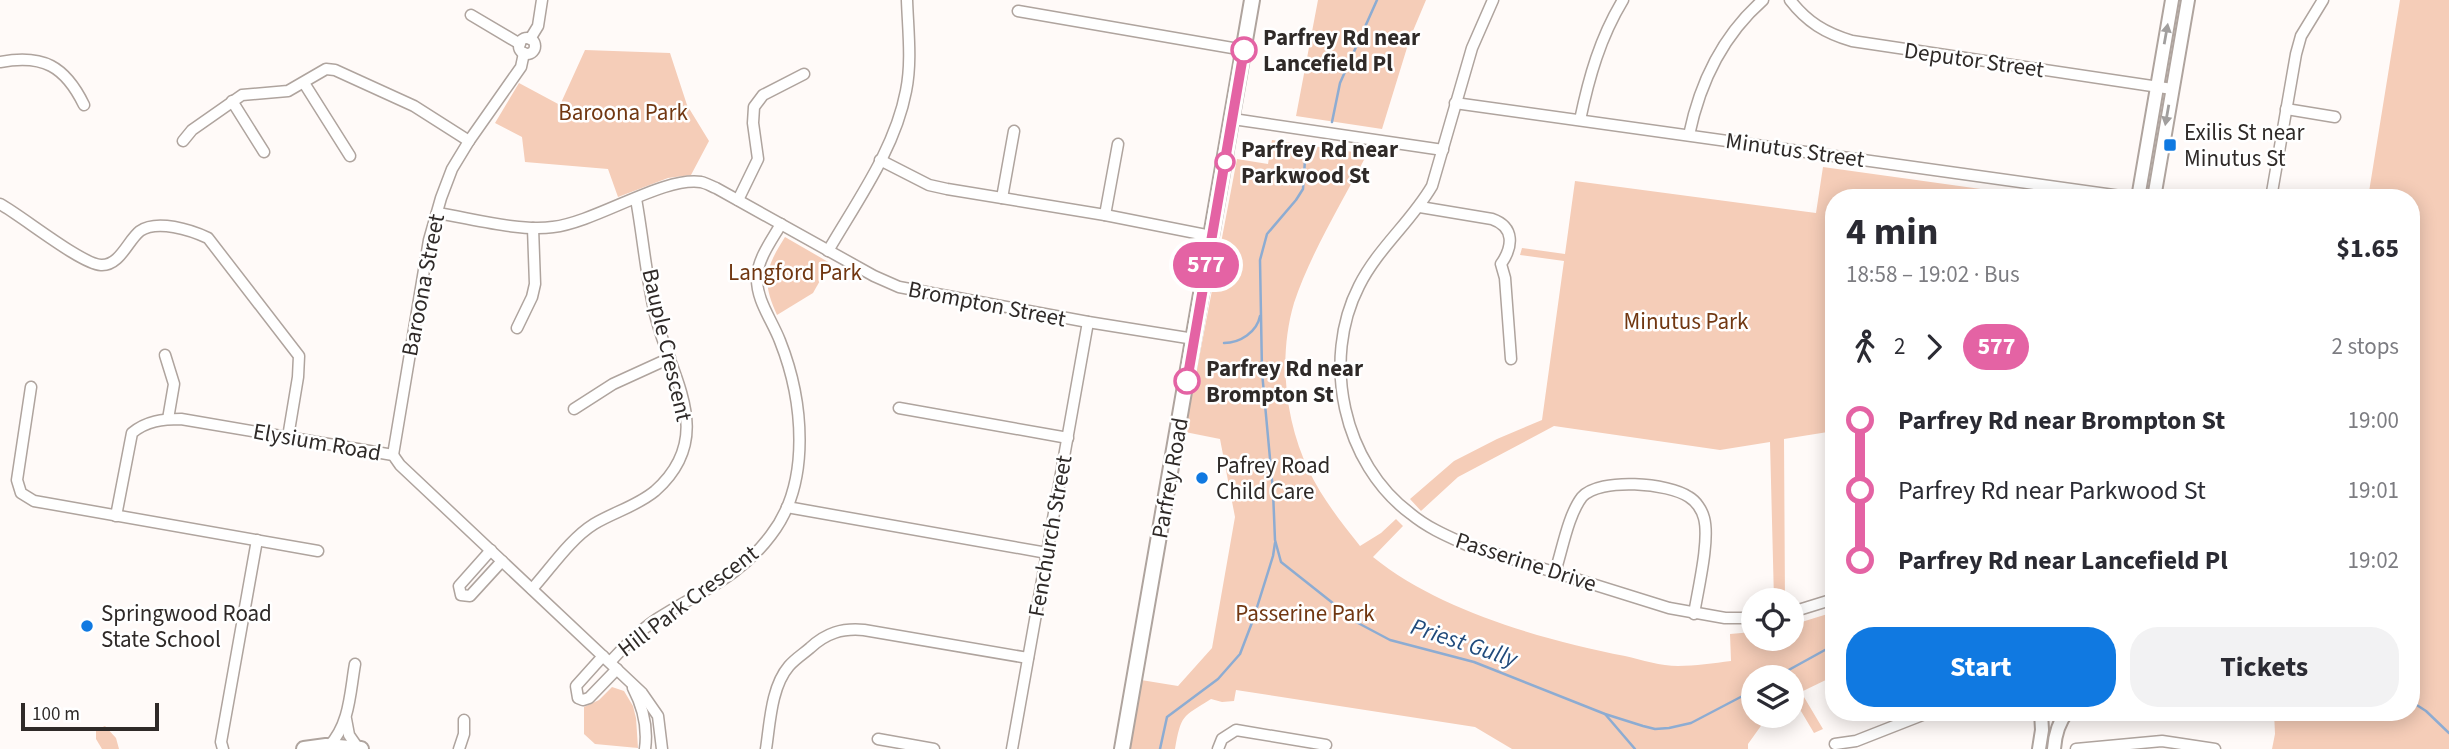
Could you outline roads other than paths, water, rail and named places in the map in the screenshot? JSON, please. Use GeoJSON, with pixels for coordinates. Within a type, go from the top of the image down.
{"type":"FeatureCollection","features":[{"type":"Feature","properties":{"kind":"main road","name":"Parfrey Road"},"geometry":{"type":"LineString","coordinates":[[1122,749],[1252,0]]}},
{"type":"Feature","properties":{"kind":"main road"},"geometry":{"type":"LineString","coordinates":[[304,749],[329,746],[360,749]]}},
{"type":"Feature","properties":{"kind":"street","name":"Baroona Street"},"geometry":{"type":"LineString","coordinates":[[393,455],[429,240],[436,213],[452,169],[521,67],[525,45],[538,26],[542,0]]}},
{"type":"Feature","properties":{"kind":"street"},"geometry":{"type":"LineString","coordinates":[[828,251],[880,160],[901,112],[909,65],[907,0]]}},
{"type":"Feature","properties":{"kind":"street","name":"Passerine Drive"},"geometry":{"type":"LineString","coordinates":[[1493,0],[1472,47],[1432,186],[1420,207],[1376,256],[1358,287],[1347,320],[1341,353],[1342,391],[1348,420],[1372,473],[1410,514],[1439,533],[1467,545],[1694,614],[1741,618]]}},
{"type":"Feature","properties":{"kind":"street"},"geometry":{"type":"LineString","coordinates":[[1580,120],[1595,58],[1607,28],[1623,0]]}},
{"type":"Feature","properties":{"kind":"street"},"geometry":{"type":"LineString","coordinates":[[1689,135],[1700,90],[1710,68],[1739,25],[1763,0]]}},
{"type":"Feature","properties":{"kind":"street","name":"Deputor Street"},"geometry":{"type":"LineString","coordinates":[[1790,0],[1812,24],[1830,35],[1852,41],[2172,89]]}},
{"type":"Feature","properties":{"kind":"street"},"geometry":{"type":"LineString","coordinates":[[2139,189],[2172,0]]}},
{"type":"Feature","properties":{"kind":"street"},"geometry":{"type":"LineString","coordinates":[[2155,189],[2188,0]]}},
{"type":"Feature","properties":{"kind":"street"},"geometry":{"type":"LineString","coordinates":[[2273,189],[2301,36],[2323,0]]}},
{"type":"Feature","properties":{"kind":"street"},"geometry":{"type":"LineString","coordinates":[[1018,11],[1244,50]]}},
{"type":"Feature","properties":{"kind":"street"},"geometry":{"type":"LineString","coordinates":[[471,15],[525,45]]}},
{"type":"Feature","properties":{"kind":"street"},"geometry":{"type":"LineString","coordinates":[[0,62],[34,60],[56,68],[73,82],[84,105]]}},
{"type":"Feature","properties":{"kind":"street"},"geometry":{"type":"LineString","coordinates":[[183,141],[192,130],[242,95],[288,91],[326,69],[335,70],[421,109],[469,141]]}},
{"type":"Feature","properties":{"kind":"street"},"geometry":{"type":"LineString","coordinates":[[738,200],[758,159],[753,123],[754,107],[763,95],[804,74]]}},
{"type":"Feature","properties":{"kind":"street"},"geometry":{"type":"LineString","coordinates":[[304,83],[350,156]]}},
{"type":"Feature","properties":{"kind":"street"},"geometry":{"type":"LineString","coordinates":[[232,101],[264,152]]}},
{"type":"Feature","properties":{"kind":"street","name":"Minutus Street"},"geometry":{"type":"LineString","coordinates":[[1455,103],[2073,189]]}},
{"type":"Feature","properties":{"kind":"street"},"geometry":{"type":"LineString","coordinates":[[2286,109],[2335,117]]}},
{"type":"Feature","properties":{"kind":"street"},"geometry":{"type":"LineString","coordinates":[[1233,119],[1443,149]]}},
{"type":"Feature","properties":{"kind":"street"},"geometry":{"type":"LineString","coordinates":[[1002,198],[1014,131]]}},
{"type":"Feature","properties":{"kind":"street"},"geometry":{"type":"LineString","coordinates":[[1105,215],[1118,144]]}},
{"type":"Feature","properties":{"kind":"street"},"geometry":{"type":"LineString","coordinates":[[880,160],[929,185],[1211,236]]}},
{"type":"Feature","properties":{"kind":"street","name":"Brompton Street"},"geometry":{"type":"LineString","coordinates":[[436,213],[533,228],[552,228],[580,222],[669,186],[700,182],[899,287],[1088,323],[1194,339]]}},
{"type":"Feature","properties":{"kind":"street","name":"Bauple Crescent"},"geometry":{"type":"LineString","coordinates":[[532,589],[593,525],[654,491],[676,465],[685,445],[687,413],[655,315],[636,199]]}},
{"type":"Feature","properties":{"kind":"street"},"geometry":{"type":"LineString","coordinates":[[0,204],[77,254],[99,265],[107,265],[116,259],[139,231],[153,225],[195,232],[208,238],[299,356],[288,437]]}},
{"type":"Feature","properties":{"kind":"street"},"geometry":{"type":"LineString","coordinates":[[1420,207],[1501,223],[1507,229],[1510,237],[1501,264],[1505,278],[1511,359]]}},
{"type":"Feature","properties":{"kind":"street","name":"Hill Park Crescent"},"geometry":{"type":"LineString","coordinates":[[610,662],[635,636],[656,620],[717,585],[750,559],[773,533],[787,507],[796,475],[800,440],[799,410],[792,374],[761,300],[757,279],[760,262],[781,224]]}},
{"type":"Feature","properties":{"kind":"street"},"geometry":{"type":"LineString","coordinates":[[517,328],[532,297],[535,284],[533,228]]}},
{"type":"Feature","properties":{"kind":"street","name":"Fenchurch Street"},"geometry":{"type":"LineString","coordinates":[[1012,749],[1088,323]]}},
{"type":"Feature","properties":{"kind":"street"},"geometry":{"type":"LineString","coordinates":[[165,355],[174,384],[168,419]]}},
{"type":"Feature","properties":{"kind":"street"},"geometry":{"type":"LineString","coordinates":[[574,409],[625,377],[670,358]]}},
{"type":"Feature","properties":{"kind":"street"},"geometry":{"type":"LineString","coordinates":[[32,387],[17,480],[21,493],[34,501],[318,551]]}},
{"type":"Feature","properties":{"kind":"street"},"geometry":{"type":"LineString","coordinates":[[899,408],[1068,438]]}},
{"type":"Feature","properties":{"kind":"street","name":"Elysium Road"},"geometry":{"type":"LineString","coordinates":[[116,516],[132,432],[141,425],[168,419],[393,455],[400,465],[647,698],[658,716],[662,749]]}},
{"type":"Feature","properties":{"kind":"street"},"geometry":{"type":"LineString","coordinates":[[1555,572],[1574,510],[1583,496],[1595,488],[1621,483],[1678,491],[1691,498],[1701,510],[1705,521],[1694,614]]}},
{"type":"Feature","properties":{"kind":"street"},"geometry":{"type":"LineString","coordinates":[[787,507],[1047,554]]}},
{"type":"Feature","properties":{"kind":"street"},"geometry":{"type":"LineString","coordinates":[[223,749],[221,742],[257,540]]}},
{"type":"Feature","properties":{"kind":"street"},"geometry":{"type":"LineString","coordinates":[[491,550],[459,586],[461,595],[470,596],[502,561]]}},
{"type":"Feature","properties":{"kind":"street"},"geometry":{"type":"LineString","coordinates":[[1804,608],[1825,602]]}},
{"type":"Feature","properties":{"kind":"street"},"geometry":{"type":"LineString","coordinates":[[766,749],[776,694],[789,667],[820,639],[833,632],[857,629],[1028,658]]}},
{"type":"Feature","properties":{"kind":"street"},"geometry":{"type":"LineString","coordinates":[[329,746],[346,718],[355,664]]}},
{"type":"Feature","properties":{"kind":"street","name":"Elysium Road"},"geometry":{"type":"LineString","coordinates":[[627,679],[644,714],[645,749]]}},
{"type":"Feature","properties":{"kind":"street"},"geometry":{"type":"LineString","coordinates":[[346,718],[349,735],[360,749]]}},
{"type":"Feature","properties":{"kind":"street"},"geometry":{"type":"LineString","coordinates":[[459,749],[464,734],[464,720]]}},
{"type":"Feature","properties":{"kind":"street"},"geometry":{"type":"LineString","coordinates":[[1835,744],[1856,741],[1907,721]]}},
{"type":"Feature","properties":{"kind":"street"},"geometry":{"type":"LineString","coordinates":[[2039,749],[2042,721]]}},
{"type":"Feature","properties":{"kind":"street"},"geometry":{"type":"LineString","coordinates":[[2053,749],[2055,733],[2062,721]]}},
{"type":"Feature","properties":{"kind":"street"},"geometry":{"type":"LineString","coordinates":[[1218,749],[1222,739],[1236,730],[1326,746]]}},
{"type":"Feature","properties":{"kind":"street"},"geometry":{"type":"LineString","coordinates":[[878,739],[934,749]]}},
{"type":"Feature","properties":{"kind":"street"},"geometry":{"type":"LineString","coordinates":[[2076,749],[2162,741],[2215,749]]}},
{"type":"Feature","properties":{"kind":"waterway","name":"Priest Gully"},"geometry":{"type":"LineString","coordinates":[[1332,122],[1340,83],[1377,0]]}},
{"type":"Feature","properties":{"kind":"waterway","name":"Priest Gully"},"geometry":{"type":"LineString","coordinates":[[1305,160],[1303,189],[1267,234],[1260,260],[1262,372],[1275,540],[1281,562],[1358,623],[1390,640],[1474,662],[1605,714],[1643,726],[1655,729],[1691,723],[1741,697]]}},
{"type":"Feature","properties":{"kind":"waterway"},"geometry":{"type":"LineString","coordinates":[[1224,343],[1247,336],[1260,316]]}},
{"type":"Feature","properties":{"kind":"waterway"},"geometry":{"type":"LineString","coordinates":[[1160,749],[1167,717],[1218,679],[1240,654],[1253,620],[1275,543]]}},
{"type":"Feature","properties":{"kind":"waterway"},"geometry":{"type":"LineString","coordinates":[[1798,665],[1825,650]]}},
{"type":"Feature","properties":{"kind":"waterway"},"geometry":{"type":"LineString","coordinates":[[2420,707],[2449,733]]}},
{"type":"Feature","properties":{"kind":"waterway","name":"Priest Gully"},"geometry":{"type":"LineString","coordinates":[[1605,714],[1635,749]]}},
{"type":"Feature","properties":{"kind":"place","name":"Parfrey Rd near Lancefield Pl"},"geometry":{"type":"Point","coordinates":[1244,50]}},
{"type":"Feature","properties":{"kind":"place","name":"Exilis St near Minutus St"},"geometry":{"type":"Point","coordinates":[2170,145]}},
{"type":"Feature","properties":{"kind":"place","name":"Parfrey Rd near Parkwood St"},"geometry":{"type":"Point","coordinates":[1225,162]}},
{"type":"Feature","properties":{"kind":"place","name":"Parfrey Rd near Brompton St"},"geometry":{"type":"Point","coordinates":[1187,381]}},
{"type":"Feature","properties":{"kind":"place","name":"Pafrey Road Child Care"},"geometry":{"type":"Point","coordinates":[1202,478]}},
{"type":"Feature","properties":{"kind":"place","name":"Springwood Road State School"},"geometry":{"type":"Point","coordinates":[87,626]}},
{"type":"Feature","properties":{"kind":"park label","name":"Baroona Park"},"geometry":{"type":"Point","coordinates":[623,112]}},
{"type":"Feature","properties":{"kind":"park label","name":"Langford Park"},"geometry":{"type":"Point","coordinates":[795,272]}},
{"type":"Feature","properties":{"kind":"park label","name":"Minutus Park"},"geometry":{"type":"Point","coordinates":[1686,321]}},
{"type":"Feature","properties":{"kind":"park label","name":"Passerine Park"},"geometry":{"type":"Point","coordinates":[1305,613]}}]}
